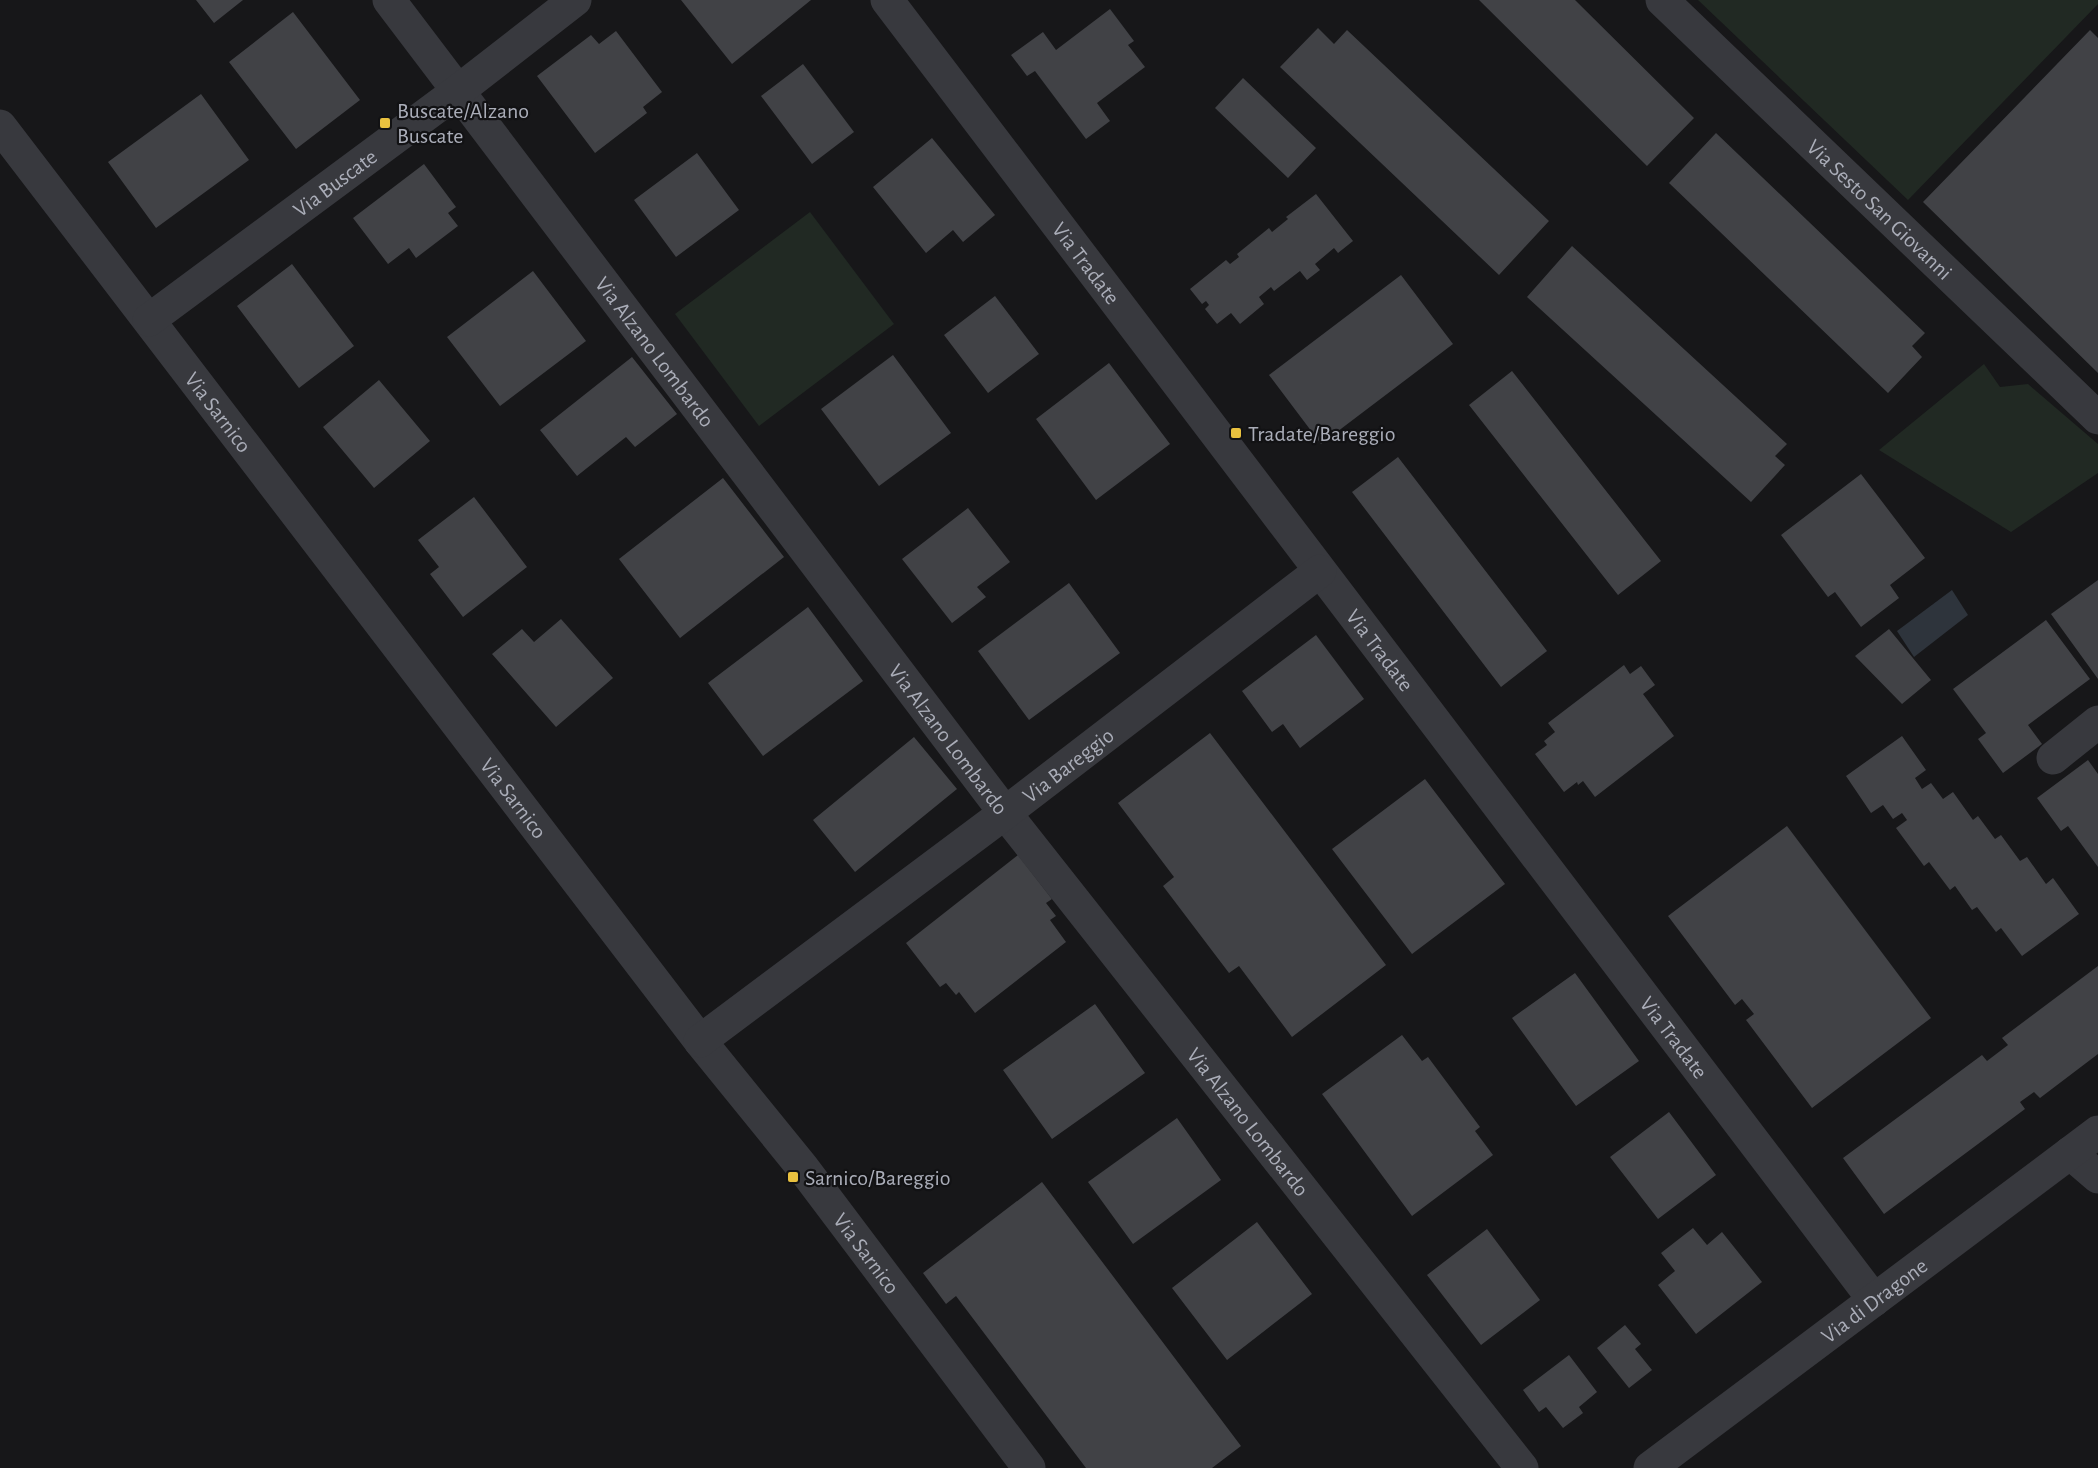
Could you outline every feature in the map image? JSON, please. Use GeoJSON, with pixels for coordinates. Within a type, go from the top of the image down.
{"type":"FeatureCollection","features":[{"type":"Feature","properties":{"kind":"street","name":"Via Alzano Lombardo"},"geometry":{"type":"LineString","coordinates":[[389,0],[1005,813],[1522,1468]]}},
{"type":"Feature","properties":{"kind":"street","name":"Via Buscate"},"geometry":{"type":"LineString","coordinates":[[149,321],[458,91],[575,0]]}},
{"type":"Feature","properties":{"kind":"street","name":"Via Tradate"},"geometry":{"type":"LineString","coordinates":[[887,0],[1874,1300]]}},
{"type":"Feature","properties":{"kind":"street","name":"Via Sesto San Giovanni"},"geometry":{"type":"LineString","coordinates":[[1662,0],[2098,418]]}},
{"type":"Feature","properties":{"kind":"street","name":"Via Sarnico"},"geometry":{"type":"LineString","coordinates":[[0,126],[700,1041],[803,1168],[1029,1468]]}},
{"type":"Feature","properties":{"kind":"street","name":"Via Bareggio"},"geometry":{"type":"LineString","coordinates":[[700,1041],[1005,813],[1320,571]]}},
{"type":"Feature","properties":{"kind":"street"},"geometry":{"type":"LineString","coordinates":[[2053,758],[2098,722]]}},
{"type":"Feature","properties":{"kind":"street","name":"Via di Dragone"},"geometry":{"type":"LineString","coordinates":[[1650,1468],[2098,1132]]}},
{"type":"Feature","properties":{"kind":"street"},"geometry":{"type":"LineString","coordinates":[[2070,1154],[2098,1177]]}},
{"type":"Feature","properties":{"kind":"shaded area"},"geometry":{"type":"Polygon","coordinates":[[[1698,0],[2098,0],[2098,4],[1908,200],[1698,0]]]}},
{"type":"Feature","properties":{"kind":"shaded area"},"geometry":{"type":"Polygon","coordinates":[[[810,212],[894,324],[759,426],[675,314],[810,212]]]}},
{"type":"Feature","properties":{"kind":"shaded area"},"geometry":{"type":"Polygon","coordinates":[[[1984,364],[2000,387],[2028,384],[2098,444],[2098,473],[2011,532],[1879,450],[1984,364]]]}},
{"type":"Feature","properties":{"kind":"shaded area"},"geometry":{"type":"Polygon","coordinates":[[[1952,590],[1968,615],[1914,657],[1897,631],[1952,590]]]}},
{"type":"Feature","properties":{"kind":"building"},"geometry":{"type":"Polygon","coordinates":[[[196,0],[243,0],[214,23],[196,0]]]}},
{"type":"Feature","properties":{"kind":"building"},"geometry":{"type":"Polygon","coordinates":[[[681,0],[811,0],[732,64],[681,0]]]}},
{"type":"Feature","properties":{"kind":"building"},"geometry":{"type":"Polygon","coordinates":[[[1479,0],[1575,0],[1694,118],[1647,166],[1479,0]]]}},
{"type":"Feature","properties":{"kind":"building"},"geometry":{"type":"Polygon","coordinates":[[[1110,9],[1134,41],[1128,45],[1145,67],[1097,103],[1110,121],[1086,139],[1035,71],[1027,76],[1011,55],[1043,32],[1056,50],[1110,9]]]}},
{"type":"Feature","properties":{"kind":"building"},"geometry":{"type":"Polygon","coordinates":[[[293,12],[360,100],[296,149],[229,62],[293,12]]]}},
{"type":"Feature","properties":{"kind":"building"},"geometry":{"type":"Polygon","coordinates":[[[1318,28],[1334,44],[1347,30],[1549,221],[1499,275],[1280,67],[1318,28]]]}},
{"type":"Feature","properties":{"kind":"building"},"geometry":{"type":"Polygon","coordinates":[[[2090,30],[2098,38],[2098,373],[1923,202],[2090,30]]]}},
{"type":"Feature","properties":{"kind":"building"},"geometry":{"type":"Polygon","coordinates":[[[616,31],[662,92],[643,107],[647,113],[595,153],[537,76],[591,35],[599,44],[616,31]]]}},
{"type":"Feature","properties":{"kind":"building"},"geometry":{"type":"Polygon","coordinates":[[[803,64],[854,132],[812,164],[761,96],[803,64]]]}},
{"type":"Feature","properties":{"kind":"building"},"geometry":{"type":"Polygon","coordinates":[[[1243,78],[1316,148],[1288,178],[1215,108],[1243,78]]]}},
{"type":"Feature","properties":{"kind":"building"},"geometry":{"type":"Polygon","coordinates":[[[201,94],[249,160],[156,228],[108,162],[201,94]]]}},
{"type":"Feature","properties":{"kind":"building"},"geometry":{"type":"Polygon","coordinates":[[[1716,133],[1925,333],[1912,346],[1922,357],[1888,393],[1669,183],[1716,133]]]}},
{"type":"Feature","properties":{"kind":"building"},"geometry":{"type":"Polygon","coordinates":[[[932,138],[995,215],[963,242],[953,230],[926,253],[873,187],[932,138]]]}},
{"type":"Feature","properties":{"kind":"building"},"geometry":{"type":"Polygon","coordinates":[[[697,153],[739,210],[676,257],[634,200],[697,153]]]}},
{"type":"Feature","properties":{"kind":"building"},"geometry":{"type":"Polygon","coordinates":[[[424,164],[456,207],[448,213],[458,226],[416,258],[409,248],[388,264],[353,218],[424,164]]]}},
{"type":"Feature","properties":{"kind":"building"},"geometry":{"type":"Polygon","coordinates":[[[1316,194],[1353,241],[1338,253],[1334,248],[1315,264],[1320,270],[1307,280],[1300,271],[1274,291],[1271,287],[1259,297],[1264,304],[1240,324],[1231,313],[1217,324],[1205,309],[1209,305],[1206,301],[1202,304],[1190,289],[1226,260],[1230,264],[1239,257],[1237,254],[1269,228],[1272,232],[1288,219],[1286,217],[1316,194]]]}},
{"type":"Feature","properties":{"kind":"building"},"geometry":{"type":"Polygon","coordinates":[[[1572,246],[1787,444],[1775,456],[1785,465],[1751,502],[1527,297],[1572,246]]]}},
{"type":"Feature","properties":{"kind":"building"},"geometry":{"type":"Polygon","coordinates":[[[292,264],[354,346],[299,388],[237,306],[292,264]]]}},
{"type":"Feature","properties":{"kind":"building"},"geometry":{"type":"Polygon","coordinates":[[[533,271],[586,341],[500,406],[447,337],[533,271]]]}},
{"type":"Feature","properties":{"kind":"building"},"geometry":{"type":"Polygon","coordinates":[[[1401,275],[1453,344],[1321,444],[1269,375],[1401,275]]]}},
{"type":"Feature","properties":{"kind":"building"},"geometry":{"type":"Polygon","coordinates":[[[995,296],[1039,354],[988,393],[944,335],[995,296]]]}},
{"type":"Feature","properties":{"kind":"building"},"geometry":{"type":"Polygon","coordinates":[[[893,355],[951,433],[879,486],[821,409],[893,355]]]}},
{"type":"Feature","properties":{"kind":"building"},"geometry":{"type":"Polygon","coordinates":[[[632,357],[677,414],[635,447],[626,437],[577,476],[540,430],[632,357]]]}},
{"type":"Feature","properties":{"kind":"building"},"geometry":{"type":"Polygon","coordinates":[[[1109,363],[1170,444],[1096,500],[1036,419],[1109,363]]]}},
{"type":"Feature","properties":{"kind":"building"},"geometry":{"type":"Polygon","coordinates":[[[1512,371],[1661,561],[1618,595],[1469,405],[1512,371]]]}},
{"type":"Feature","properties":{"kind":"building"},"geometry":{"type":"Polygon","coordinates":[[[379,380],[430,441],[374,488],[323,427],[379,380]]]}},
{"type":"Feature","properties":{"kind":"building"},"geometry":{"type":"Polygon","coordinates":[[[1398,457],[1547,651],[1501,687],[1352,492],[1398,457]]]}},
{"type":"Feature","properties":{"kind":"building"},"geometry":{"type":"Polygon","coordinates":[[[1861,474],[1925,558],[1890,585],[1899,598],[1861,627],[1835,592],[1828,597],[1781,535],[1861,474]]]}},
{"type":"Feature","properties":{"kind":"building"},"geometry":{"type":"Polygon","coordinates":[[[723,478],[784,557],[680,638],[619,559],[723,478]]]}},
{"type":"Feature","properties":{"kind":"building"},"geometry":{"type":"Polygon","coordinates":[[[474,497],[527,567],[463,617],[430,574],[439,567],[418,540],[474,497]]]}},
{"type":"Feature","properties":{"kind":"building"},"geometry":{"type":"Polygon","coordinates":[[[968,508],[1010,562],[977,587],[986,597],[952,623],[902,559],[968,508]]]}},
{"type":"Feature","properties":{"kind":"building"},"geometry":{"type":"Polygon","coordinates":[[[2098,580],[2098,679],[2051,614],[2098,580]]]}},
{"type":"Feature","properties":{"kind":"building"},"geometry":{"type":"Polygon","coordinates":[[[1069,583],[1120,653],[1029,720],[978,651],[1069,583]]]}},
{"type":"Feature","properties":{"kind":"building"},"geometry":{"type":"Polygon","coordinates":[[[808,607],[863,681],[763,756],[708,683],[808,607]]]}},
{"type":"Feature","properties":{"kind":"building"},"geometry":{"type":"Polygon","coordinates":[[[561,619],[613,678],[556,727],[492,654],[522,629],[534,642],[561,619]]]}},
{"type":"Feature","properties":{"kind":"building"},"geometry":{"type":"Polygon","coordinates":[[[2046,620],[2090,679],[2028,725],[2042,744],[2003,773],[1978,739],[1986,733],[1953,689],[2046,620]]]}},
{"type":"Feature","properties":{"kind":"building"},"geometry":{"type":"Polygon","coordinates":[[[1889,629],[1931,680],[1902,704],[1855,656],[1889,629]]]}},
{"type":"Feature","properties":{"kind":"building"},"geometry":{"type":"Polygon","coordinates":[[[1316,635],[1364,699],[1300,748],[1283,724],[1272,732],[1242,691],[1316,635]]]}},
{"type":"Feature","properties":{"kind":"building"},"geometry":{"type":"Polygon","coordinates":[[[1624,665],[1630,674],[1641,666],[1655,685],[1643,694],[1674,736],[1595,797],[1583,781],[1578,785],[1577,782],[1564,792],[1535,754],[1547,745],[1544,741],[1555,732],[1548,723],[1624,665]]]}},
{"type":"Feature","properties":{"kind":"building"},"geometry":{"type":"Polygon","coordinates":[[[1210,733],[1386,965],[1292,1037],[1239,966],[1229,973],[1163,886],[1174,877],[1118,803],[1210,733]]]}},
{"type":"Feature","properties":{"kind":"building"},"geometry":{"type":"Polygon","coordinates":[[[1902,736],[1926,770],[1915,778],[1922,789],[1931,783],[1943,799],[1953,792],[1973,820],[1978,816],[1995,839],[2001,835],[2020,861],[2027,857],[2046,884],[2053,878],[2079,914],[2022,956],[2001,928],[1996,932],[1977,907],[1972,910],[1955,886],[1950,890],[1929,862],[1924,866],[1896,828],[1907,820],[1902,813],[1893,819],[1883,805],[1871,813],[1846,776],[1902,736]]]}},
{"type":"Feature","properties":{"kind":"building"},"geometry":{"type":"Polygon","coordinates":[[[914,737],[957,789],[855,872],[813,820],[914,737]]]}},
{"type":"Feature","properties":{"kind":"building"},"geometry":{"type":"Polygon","coordinates":[[[2088,760],[2098,774],[2098,867],[2068,826],[2061,831],[2037,798],[2088,760]]]}},
{"type":"Feature","properties":{"kind":"building"},"geometry":{"type":"Polygon","coordinates":[[[1425,779],[1505,884],[1412,954],[1332,849],[1425,779]]]}},
{"type":"Feature","properties":{"kind":"building"},"geometry":{"type":"Polygon","coordinates":[[[1787,826],[1931,1018],[1812,1108],[1746,1020],[1754,1014],[1742,999],[1735,1005],[1668,916],[1787,826]]]}},
{"type":"Feature","properties":{"kind":"building"},"geometry":{"type":"Polygon","coordinates":[[[1018,855],[1052,899],[1046,903],[1056,916],[1050,920],[1066,942],[975,1013],[959,992],[956,995],[946,983],[940,987],[906,943],[1018,855]]]}},
{"type":"Feature","properties":{"kind":"building"},"geometry":{"type":"Polygon","coordinates":[[[2098,966],[2098,1054],[2040,1098],[2034,1092],[2020,1102],[2025,1109],[1884,1214],[1843,1158],[1982,1055],[1987,1061],[2008,1045],[2002,1038],[2098,966]]]}},
{"type":"Feature","properties":{"kind":"building"},"geometry":{"type":"Polygon","coordinates":[[[1575,973],[1639,1061],[1576,1106],[1512,1018],[1575,973]]]}},
{"type":"Feature","properties":{"kind":"building"},"geometry":{"type":"Polygon","coordinates":[[[1095,1004],[1145,1073],[1052,1139],[1003,1070],[1095,1004]]]}},
{"type":"Feature","properties":{"kind":"building"},"geometry":{"type":"Polygon","coordinates":[[[1402,1035],[1422,1061],[1428,1057],[1480,1127],[1475,1131],[1493,1155],[1412,1216],[1322,1094],[1402,1035]]]}},
{"type":"Feature","properties":{"kind":"building"},"geometry":{"type":"Polygon","coordinates":[[[1669,1112],[1716,1175],[1658,1219],[1610,1157],[1669,1112]]]}},
{"type":"Feature","properties":{"kind":"building"},"geometry":{"type":"Polygon","coordinates":[[[1177,1118],[1221,1180],[1133,1244],[1088,1182],[1177,1118]]]}},
{"type":"Feature","properties":{"kind":"building"},"geometry":{"type":"Polygon","coordinates":[[[1042,1182],[1241,1446],[1212,1468],[1086,1468],[956,1296],[946,1304],[923,1273],[1042,1182]]]}},
{"type":"Feature","properties":{"kind":"building"},"geometry":{"type":"Polygon","coordinates":[[[1257,1222],[1312,1294],[1227,1360],[1172,1288],[1257,1222]]]}},
{"type":"Feature","properties":{"kind":"building"},"geometry":{"type":"Polygon","coordinates":[[[1693,1228],[1707,1245],[1722,1232],[1762,1282],[1696,1334],[1658,1285],[1675,1271],[1661,1253],[1693,1228]]]}},
{"type":"Feature","properties":{"kind":"building"},"geometry":{"type":"Polygon","coordinates":[[[1487,1229],[1540,1300],[1481,1345],[1427,1275],[1487,1229]]]}},
{"type":"Feature","properties":{"kind":"building"},"geometry":{"type":"Polygon","coordinates":[[[1625,1325],[1641,1344],[1635,1349],[1652,1370],[1629,1388],[1597,1348],[1625,1325]]]}},
{"type":"Feature","properties":{"kind":"building"},"geometry":{"type":"Polygon","coordinates":[[[1569,1355],[1597,1392],[1579,1407],[1583,1413],[1563,1428],[1546,1407],[1539,1412],[1523,1390],[1569,1355]]]}},
{"type":"Feature","properties":{"kind":"place","name":"Buscate/Alzano Buscate"},"geometry":{"type":"Point","coordinates":[385,123]}},
{"type":"Feature","properties":{"kind":"place","name":"Tradate/Bareggio"},"geometry":{"type":"Point","coordinates":[1236,433]}},
{"type":"Feature","properties":{"kind":"place","name":"Sarnico/Bareggio"},"geometry":{"type":"Point","coordinates":[793,1177]}}]}
